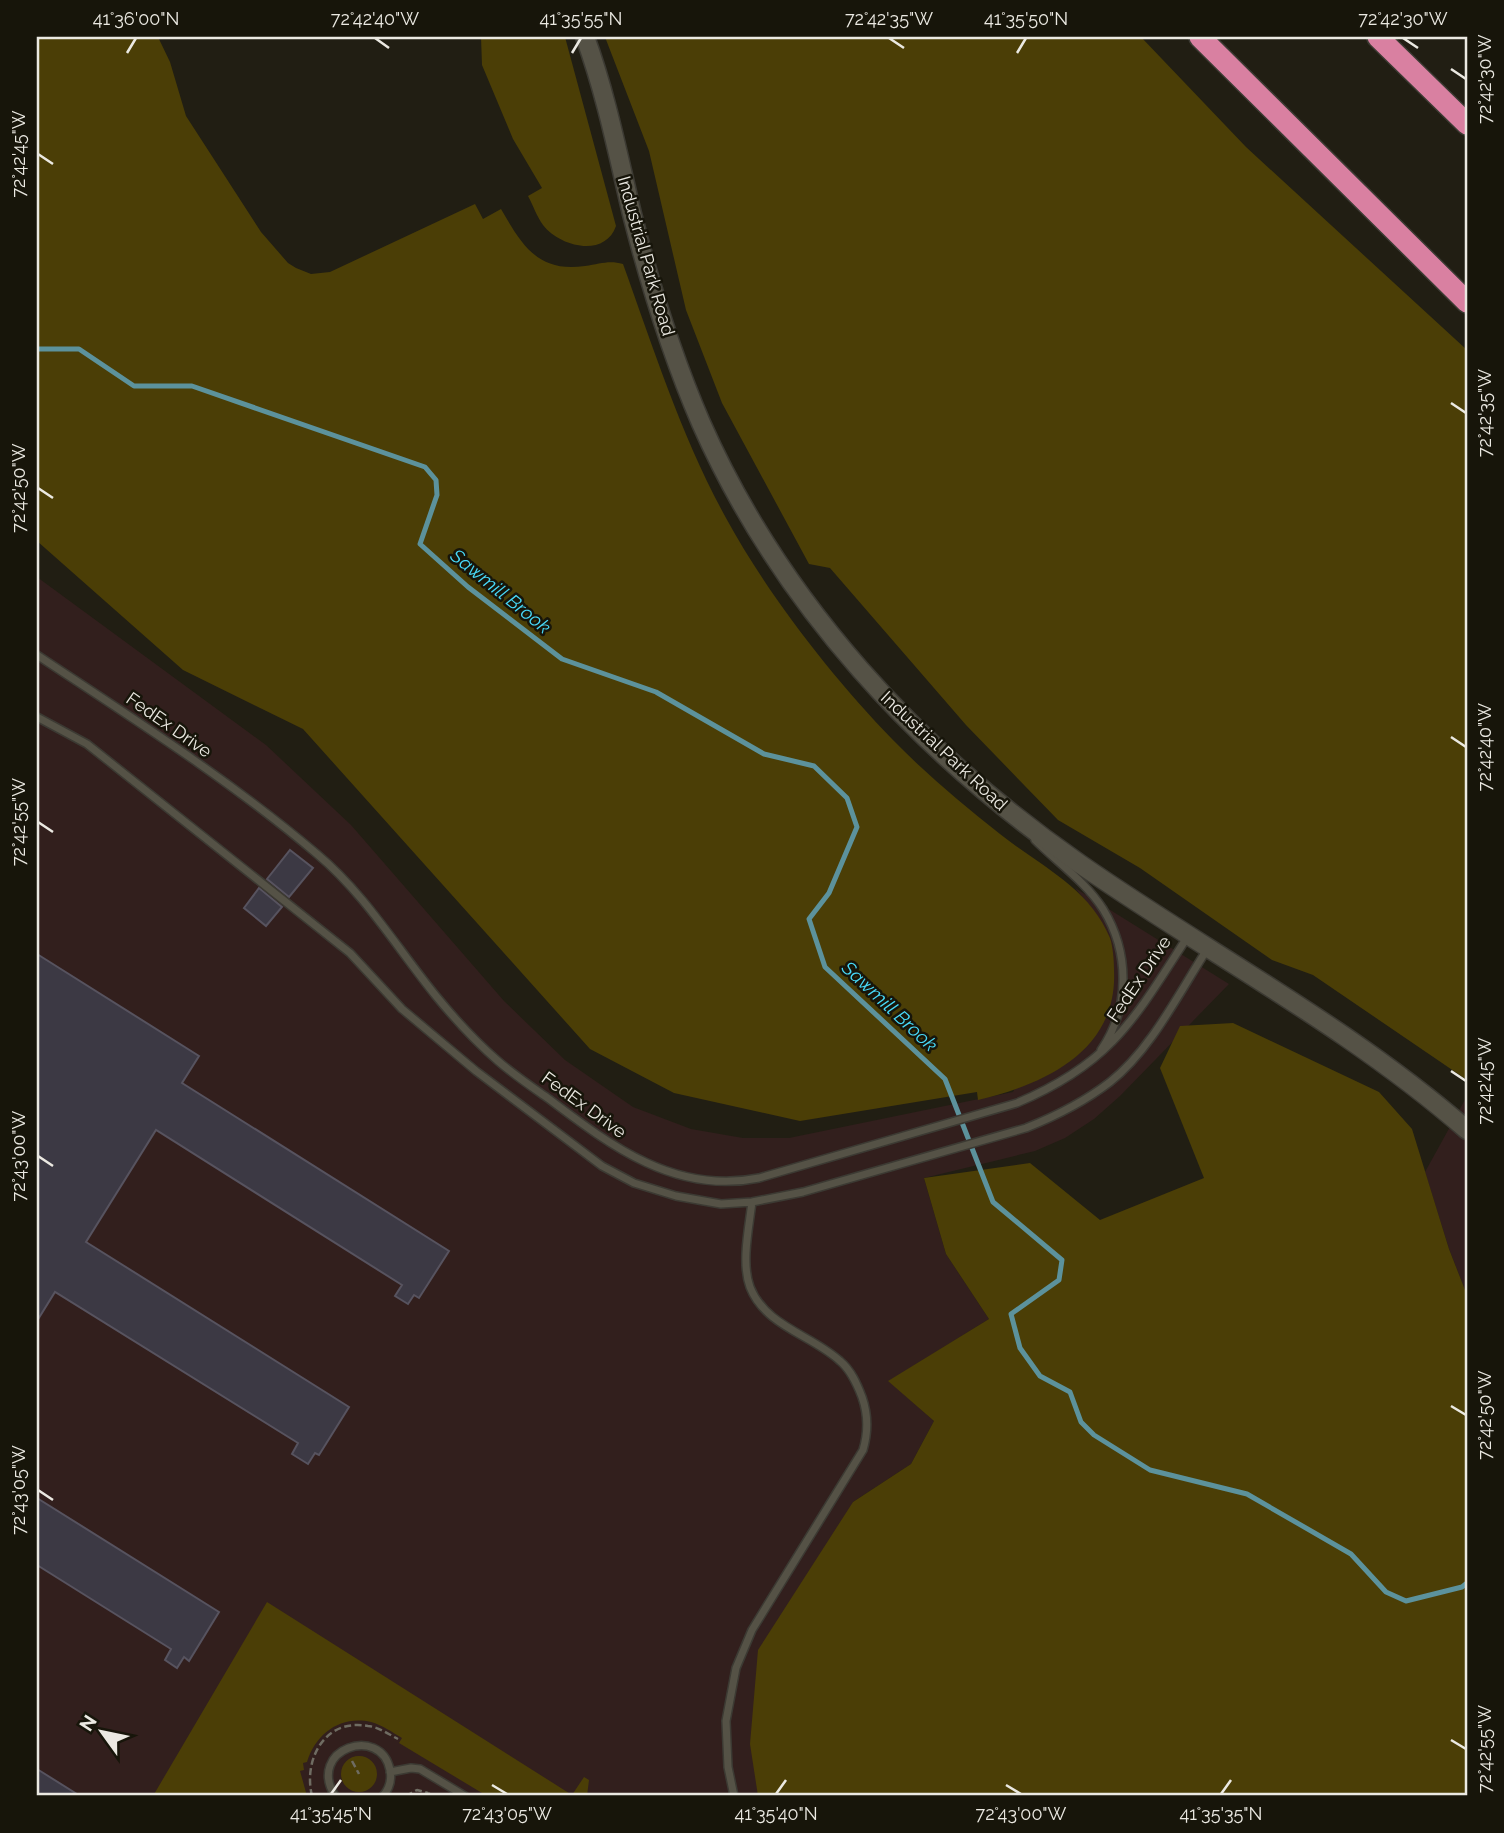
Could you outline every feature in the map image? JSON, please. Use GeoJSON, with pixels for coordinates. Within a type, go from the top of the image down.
{"type":"FeatureCollection","features":[{"type":"Feature","properties":{"kind":"highway"},"geometry":{"type":"LineString","coordinates":[[1200,37],[1467,302]]}},
{"type":"Feature","properties":{"kind":"highway"},"geometry":{"type":"LineString","coordinates":[[1378,37],[1467,124]]}},
{"type":"Feature","properties":{"kind":"street","name":"Industrial Park Road"},"geometry":{"type":"LineString","coordinates":[[585,37],[607,108],[651,285],[701,424],[734,491],[773,555],[863,674],[911,725],[965,776],[1022,822],[1080,864],[1383,1063],[1467,1130]]}},
{"type":"Feature","properties":{"kind":"lane","name":"FedEx Drive"},"geometry":{"type":"LineString","coordinates":[[37,655],[158,733],[318,855],[386,927],[436,997],[498,1061],[628,1156],[679,1175],[721,1182],[741,1182],[1017,1103],[1046,1091],[1095,1060],[1117,1040],[1138,1014],[1188,935]]}},
{"type":"Feature","properties":{"kind":"lane"},"geometry":{"type":"LineString","coordinates":[[37,717],[87,744],[339,944],[402,1009],[476,1070],[602,1166],[635,1183],[676,1196],[721,1204],[752,1202],[803,1192],[1026,1128],[1058,1115],[1112,1081],[1134,1058],[1208,948]]}},
{"type":"Feature","properties":{"kind":"lane"},"geometry":{"type":"LineString","coordinates":[[965,776],[1086,888],[1102,908],[1114,932],[1124,973],[1123,995],[1119,1016],[1110,1038],[1095,1060]]}},
{"type":"Feature","properties":{"kind":"lane"},"geometry":{"type":"LineString","coordinates":[[734,1796],[728,1767],[726,1721],[736,1668],[752,1630],[863,1450],[868,1434],[864,1405],[856,1381],[841,1361],[779,1322],[761,1306],[750,1286],[746,1248],[752,1202]]}},
{"type":"Feature","properties":{"kind":"lane"},"geometry":{"type":"LineString","coordinates":[[335,1796],[328,1778],[334,1758],[341,1750],[362,1745],[381,1754],[387,1762],[390,1782],[383,1796]]}},
{"type":"Feature","properties":{"kind":"lane"},"geometry":{"type":"LineString","coordinates":[[390,1772],[421,1769],[466,1796]]}},
{"type":"Feature","properties":{"kind":"path"},"geometry":{"type":"LineString","coordinates":[[406,1796],[417,1790],[434,1796]]}},
{"type":"Feature","properties":{"kind":"path"},"geometry":{"type":"LineString","coordinates":[[418,1796],[428,1793]]}},
{"type":"Feature","properties":{"kind":"shaded area"},"geometry":{"type":"Polygon","coordinates":[[[37,37],[158,37],[170,62],[186,116],[261,232],[288,263],[311,274],[330,272],[475,204],[483,219],[501,209],[524,245],[543,261],[569,267],[609,262],[623,264],[670,393],[710,488],[761,576],[802,634],[847,690],[906,753],[972,812],[1077,891],[1101,920],[1113,949],[1112,998],[1104,1022],[1090,1043],[1052,1073],[1028,1084],[978,1100],[977,1092],[800,1121],[674,1093],[590,1049],[303,729],[183,670],[37,541],[37,37]]]}},
{"type":"Feature","properties":{"kind":"shaded area"},"geometry":{"type":"Polygon","coordinates":[[[481,37],[565,37],[616,226],[602,242],[593,246],[571,243],[551,233],[541,222],[528,196],[542,188],[513,139],[482,65],[481,37]]]}},
{"type":"Feature","properties":{"kind":"shaded area"},"geometry":{"type":"Polygon","coordinates":[[[605,37],[1141,37],[1246,147],[1467,350],[1467,1080],[1313,975],[1272,960],[1140,868],[1058,820],[966,725],[830,568],[809,564],[722,403],[686,310],[649,151],[605,37]]]}},
{"type":"Feature","properties":{"kind":"shaded area"},"geometry":{"type":"Polygon","coordinates":[[[37,577],[266,745],[351,825],[504,1001],[565,1060],[633,1107],[691,1129],[743,1138],[789,1138],[1013,1092],[1099,918],[1075,888],[1229,984],[1120,1096],[1094,1119],[1065,1138],[1035,1151],[924,1178],[946,1254],[989,1319],[889,1381],[934,1421],[911,1464],[853,1502],[758,1796],[37,1796],[37,577]]]}},
{"type":"Feature","properties":{"kind":"shaded area"},"geometry":{"type":"Polygon","coordinates":[[[1233,1023],[1379,1092],[1412,1129],[1449,1249],[1467,1295],[1467,1796],[758,1796],[750,1744],[758,1650],[853,1502],[911,1464],[934,1421],[888,1381],[989,1319],[946,1254],[924,1178],[1030,1163],[1100,1220],[1204,1178],[1160,1068],[1180,1026],[1233,1023]]]}},
{"type":"Feature","properties":{"kind":"shaded area"},"geometry":{"type":"Polygon","coordinates":[[[1467,1096],[1467,1295],[1449,1249],[1425,1172],[1467,1096]]]}},
{"type":"Feature","properties":{"kind":"shaded area"},"geometry":{"type":"Polygon","coordinates":[[[267,1602],[572,1795],[584,1777],[589,1780],[587,1796],[487,1796],[399,1743],[402,1738],[391,1731],[371,1722],[350,1721],[331,1728],[323,1735],[307,1762],[303,1763],[304,1770],[300,1771],[307,1796],[153,1796],[267,1602]]]}},
{"type":"Feature","properties":{"kind":"shaded area"},"geometry":{"type":"Polygon","coordinates":[[[359,1756],[372,1761],[377,1774],[372,1787],[359,1792],[346,1787],[341,1774],[346,1761],[359,1756]]]}},
{"type":"Feature","properties":{"kind":"building"},"geometry":{"type":"Polygon","coordinates":[[[290,850],[313,868],[289,897],[267,879],[290,850]]]}},
{"type":"Feature","properties":{"kind":"building"},"geometry":{"type":"Polygon","coordinates":[[[259,888],[282,907],[266,926],[244,908],[259,888]]]}},
{"type":"Feature","properties":{"kind":"building"},"geometry":{"type":"Polygon","coordinates":[[[37,954],[199,1056],[182,1083],[449,1251],[419,1298],[414,1295],[408,1304],[395,1296],[402,1285],[156,1130],[86,1242],[349,1407],[319,1455],[315,1453],[308,1464],[292,1454],[298,1443],[55,1292],[37,1321],[37,954]]]}},
{"type":"Feature","properties":{"kind":"building"},"geometry":{"type":"Polygon","coordinates":[[[37,1498],[219,1612],[189,1661],[184,1657],[177,1668],[165,1660],[171,1649],[37,1565],[37,1498]]]}},
{"type":"Feature","properties":{"kind":"building"},"geometry":{"type":"Polygon","coordinates":[[[37,1769],[80,1796],[37,1796],[37,1769]]]}},
{"type":"Feature","properties":{"kind":"waterway","name":"Sawmill Brook"},"geometry":{"type":"LineString","coordinates":[[37,349],[79,349],[134,386],[192,386],[425,467],[436,480],[437,495],[420,544],[468,587],[562,659],[656,692],[764,754],[814,766],[847,798],[857,827],[829,893],[809,919],[825,967],[945,1079],[993,1202],[1062,1260],[1059,1280],[1011,1314],[1020,1348],[1040,1376],[1070,1392],[1081,1422],[1094,1435],[1150,1470],[1247,1494],[1351,1554],[1386,1592],[1406,1601],[1462,1587],[1467,1583]]}}]}
